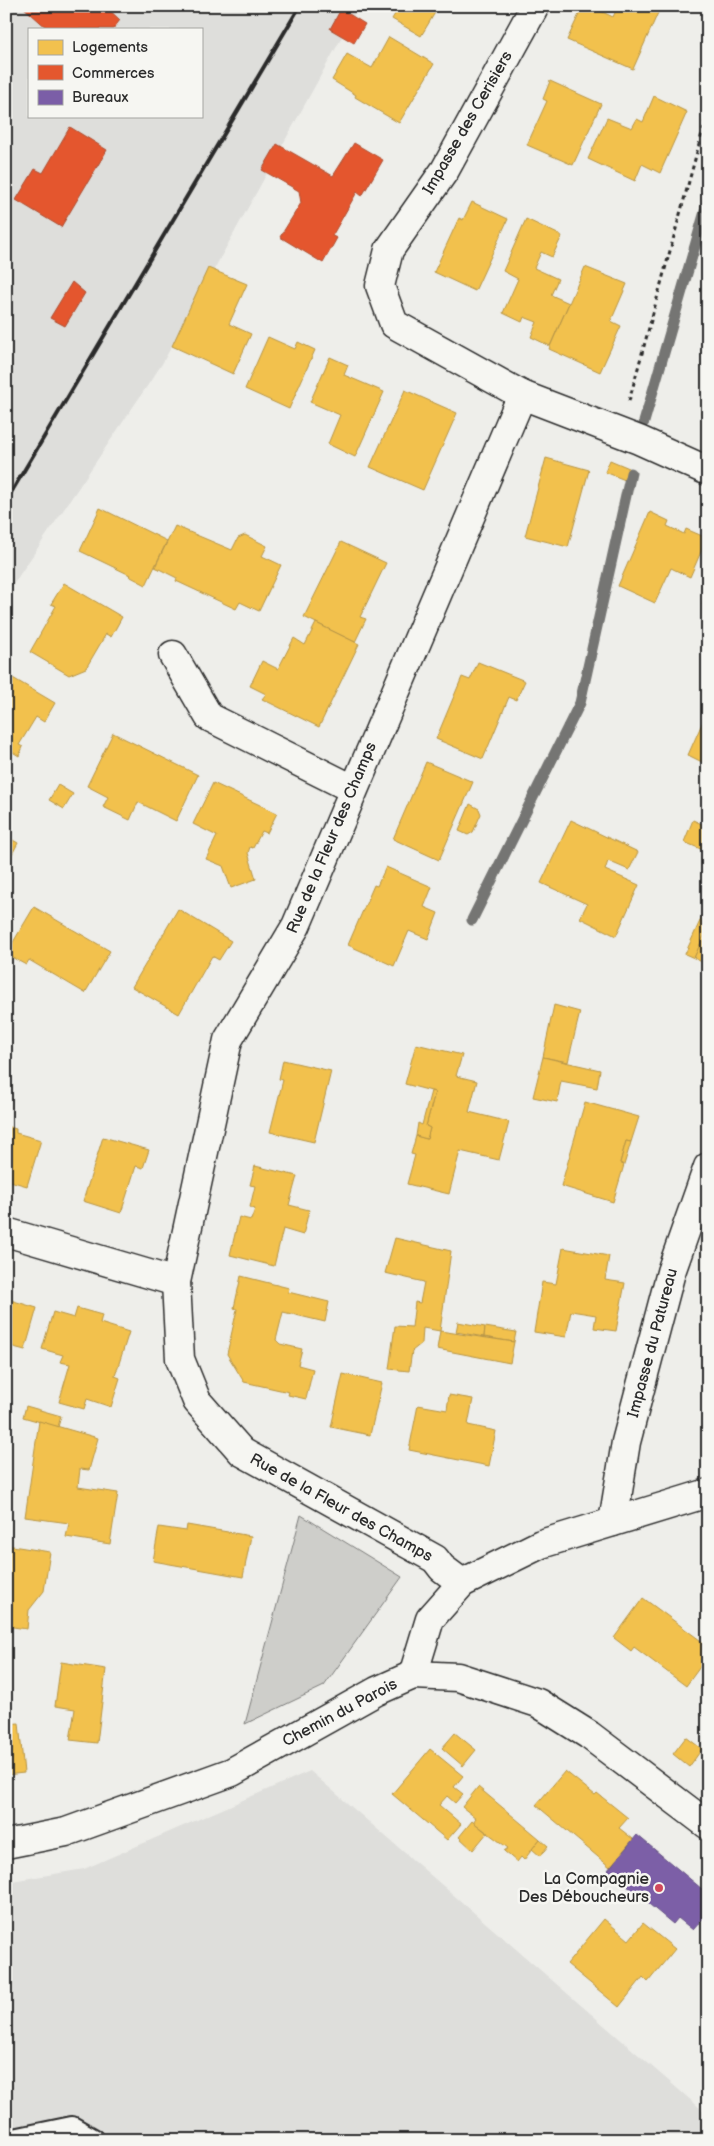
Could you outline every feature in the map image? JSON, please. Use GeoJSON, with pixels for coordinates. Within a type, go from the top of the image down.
{"type":"FeatureCollection","features":[{"type":"Feature","properties":{"kind":"street","name":"Impasse des Cerisiers"},"geometry":{"type":"LineString","coordinates":[[522,395],[394,324],[380,286],[389,250],[445,170],[535,6]]}},
{"type":"Feature","properties":{"kind":"street"},"geometry":{"type":"LineString","coordinates":[[522,395],[708,471]]}},
{"type":"Feature","properties":{"kind":"street","name":"Rue de la Fleur des Champs"},"geometry":{"type":"LineString","coordinates":[[462,1582],[442,1568],[435,1559],[242,1452],[197,1400],[180,1360],[176,1282],[228,1040],[296,926],[522,395]]}},
{"type":"Feature","properties":{"kind":"street"},"geometry":{"type":"LineString","coordinates":[[173,655],[209,717],[353,789]]}},
{"type":"Feature","properties":{"kind":"street","name":"Impasse du Patureau"},"geometry":{"type":"LineString","coordinates":[[613,1522],[626,1442],[671,1272],[708,1167]]}},
{"type":"Feature","properties":{"kind":"street"},"geometry":{"type":"LineString","coordinates":[[6,1232],[176,1282]]}},
{"type":"Feature","properties":{"kind":"street"},"geometry":{"type":"LineString","coordinates":[[413,1674],[430,1619],[462,1582],[540,1544],[708,1493]]}},
{"type":"Feature","properties":{"kind":"street","name":"Chemin du Parois"},"geometry":{"type":"LineString","coordinates":[[6,1844],[66,1832],[232,1772],[377,1690],[413,1674],[458,1678],[538,1703],[589,1735],[708,1825]]}},
{"type":"Feature","properties":{"kind":"lane"},"geometry":{"type":"LineString","coordinates":[[14,2140],[72,2128],[93,2140]]}},
{"type":"Feature","properties":{"kind":"path"},"geometry":{"type":"LineString","coordinates":[[616,432],[629,403],[707,120]]}},
{"type":"Feature","properties":{"kind":"shaded area"},"geometry":{"type":"Polygon","coordinates":[[[6,6],[359,6],[162,364],[6,595],[6,6]]]}},
{"type":"Feature","properties":{"kind":"shaded area"},"geometry":{"type":"Polygon","coordinates":[[[301,1515],[402,1577],[324,1686],[245,1724],[301,1515]]]}},
{"type":"Feature","properties":{"kind":"shaded area"},"geometry":{"type":"Polygon","coordinates":[[[310,1771],[708,2115],[708,2140],[6,2140],[6,1882],[84,1869],[310,1771]]]}},
{"type":"Feature","properties":{"kind":"building: Logements"},"geometry":{"type":"Polygon","coordinates":[[[400,6],[439,6],[421,36],[392,19],[400,6]]]}},
{"type":"Feature","properties":{"kind":"building: Logements"},"geometry":{"type":"Polygon","coordinates":[[[583,6],[590,6],[613,17],[618,6],[661,6],[633,69],[567,40],[583,6]]]}},
{"type":"Feature","properties":{"kind":"building: Logements"},"geometry":{"type":"Polygon","coordinates":[[[389,37],[434,64],[399,123],[355,97],[356,95],[332,80],[347,54],[372,68],[389,37]]]}},
{"type":"Feature","properties":{"kind":"building: Logements"},"geometry":{"type":"Polygon","coordinates":[[[550,81],[601,104],[573,165],[527,145],[547,101],[543,99],[550,81]]]}},
{"type":"Feature","properties":{"kind":"building: Logements"},"geometry":{"type":"Polygon","coordinates":[[[654,96],[687,112],[660,173],[642,164],[635,181],[588,159],[607,118],[632,128],[637,119],[643,122],[654,96]]]}},
{"type":"Feature","properties":{"kind":"building: Logements"},"geometry":{"type":"Polygon","coordinates":[[[472,202],[508,219],[475,291],[434,272],[459,218],[463,220],[472,202]]]}},
{"type":"Feature","properties":{"kind":"building: Logements"},"geometry":{"type":"Polygon","coordinates":[[[526,219],[562,236],[552,257],[541,252],[534,268],[558,279],[551,295],[569,303],[550,346],[531,337],[537,322],[524,317],[522,322],[503,313],[518,279],[503,271],[526,219]]]}},
{"type":"Feature","properties":{"kind":"building: Logements"},"geometry":{"type":"Polygon","coordinates":[[[585,267],[627,284],[611,321],[621,326],[600,372],[549,349],[585,267]]]}},
{"type":"Feature","properties":{"kind":"building: Logements"},"geometry":{"type":"Polygon","coordinates":[[[208,268],[247,284],[229,324],[251,334],[233,374],[172,346],[208,268]]]}},
{"type":"Feature","properties":{"kind":"building: Logements"},"geometry":{"type":"Polygon","coordinates":[[[268,337],[295,349],[298,342],[315,350],[289,409],[245,389],[268,337]]]}},
{"type":"Feature","properties":{"kind":"building: Logements"},"geometry":{"type":"Polygon","coordinates":[[[330,357],[348,365],[344,375],[384,392],[355,457],[328,444],[340,415],[310,402],[330,357]]]}},
{"type":"Feature","properties":{"kind":"building: Logements"},"geometry":{"type":"Polygon","coordinates":[[[405,390],[457,413],[423,490],[370,467],[405,390]]]}},
{"type":"Feature","properties":{"kind":"building: Logements"},"geometry":{"type":"Polygon","coordinates":[[[708,397],[708,416],[701,413],[708,397]]]}},
{"type":"Feature","properties":{"kind":"building: Logements"},"geometry":{"type":"Polygon","coordinates":[[[546,458],[589,470],[568,547],[525,536],[546,458]]]}},
{"type":"Feature","properties":{"kind":"building: Logements"},"geometry":{"type":"Polygon","coordinates":[[[610,460],[629,468],[625,480],[605,472],[610,460]]]}},
{"type":"Feature","properties":{"kind":"building: Logements"},"geometry":{"type":"Polygon","coordinates":[[[100,508],[167,541],[146,585],[130,575],[80,551],[100,508]]]}},
{"type":"Feature","properties":{"kind":"building: Logements"},"geometry":{"type":"Polygon","coordinates":[[[650,512],[669,521],[667,526],[684,534],[686,529],[707,538],[690,577],[671,568],[655,603],[618,586],[650,512]]]}},
{"type":"Feature","properties":{"kind":"building: Logements"},"geometry":{"type":"Polygon","coordinates":[[[175,526],[232,550],[238,538],[245,535],[267,546],[262,556],[281,565],[259,611],[240,602],[236,609],[176,581],[177,578],[155,567],[175,526]]]}},
{"type":"Feature","properties":{"kind":"building: Logements"},"geometry":{"type":"Polygon","coordinates":[[[341,542],[386,563],[360,617],[366,619],[355,642],[304,617],[341,542]]]}},
{"type":"Feature","properties":{"kind":"building: Logements"},"geometry":{"type":"Polygon","coordinates":[[[64,583],[122,617],[111,637],[106,634],[86,668],[69,675],[30,652],[56,606],[51,604],[64,583]]]}},
{"type":"Feature","properties":{"kind":"building: Logements"},"geometry":{"type":"Polygon","coordinates":[[[708,591],[708,607],[702,604],[708,591]]]}},
{"type":"Feature","properties":{"kind":"building: Logements"},"geometry":{"type":"Polygon","coordinates":[[[316,623],[359,644],[319,727],[262,699],[266,694],[250,686],[262,661],[278,669],[294,638],[305,645],[316,623]]]}},
{"type":"Feature","properties":{"kind":"building: Logements"},"geometry":{"type":"Polygon","coordinates":[[[478,662],[525,681],[516,700],[509,697],[483,759],[436,739],[462,677],[470,680],[478,662]]]}},
{"type":"Feature","properties":{"kind":"building: Logements"},"geometry":{"type":"Polygon","coordinates":[[[6,674],[55,703],[44,722],[36,717],[19,745],[23,747],[19,756],[6,748],[6,674]]]}},
{"type":"Feature","properties":{"kind":"building: Logements"},"geometry":{"type":"Polygon","coordinates":[[[708,710],[708,765],[688,755],[708,710]]]}},
{"type":"Feature","properties":{"kind":"building: Logements"},"geometry":{"type":"Polygon","coordinates":[[[113,733],[198,775],[176,821],[138,802],[130,820],[103,807],[108,797],[87,786],[113,733]]]}},
{"type":"Feature","properties":{"kind":"building: Logements"},"geometry":{"type":"Polygon","coordinates":[[[426,762],[473,782],[439,860],[393,839],[426,762]]]}},
{"type":"Feature","properties":{"kind":"building: Logements"},"geometry":{"type":"Polygon","coordinates":[[[213,783],[277,813],[267,833],[262,831],[253,848],[250,847],[248,853],[256,879],[231,888],[223,866],[206,859],[217,836],[193,824],[213,783]]]}},
{"type":"Feature","properties":{"kind":"building: Logements"},"geometry":{"type":"Polygon","coordinates":[[[58,785],[73,794],[64,809],[49,800],[58,785]]]}},
{"type":"Feature","properties":{"kind":"building: Logements"},"geometry":{"type":"Polygon","coordinates":[[[470,804],[479,809],[481,814],[473,832],[468,835],[459,831],[470,804]]]}},
{"type":"Feature","properties":{"kind":"building: Logements"},"geometry":{"type":"Polygon","coordinates":[[[571,820],[638,852],[629,870],[608,861],[605,870],[639,885],[616,936],[580,918],[587,904],[541,883],[571,820]]]}},
{"type":"Feature","properties":{"kind":"building: Logements"},"geometry":{"type":"Polygon","coordinates":[[[693,820],[708,827],[708,852],[684,842],[693,820]]]}},
{"type":"Feature","properties":{"kind":"building: Logements"},"geometry":{"type":"Polygon","coordinates":[[[6,836],[18,843],[10,858],[6,857],[6,836]]]}},
{"type":"Feature","properties":{"kind":"building: Logements"},"geometry":{"type":"Polygon","coordinates":[[[386,867],[432,887],[424,907],[438,913],[428,939],[409,931],[394,966],[348,945],[374,885],[377,886],[386,867]]]}},
{"type":"Feature","properties":{"kind":"building: Logements"},"geometry":{"type":"Polygon","coordinates":[[[34,907],[110,951],[85,993],[29,960],[26,965],[6,954],[34,907]]]}},
{"type":"Feature","properties":{"kind":"building: Logements"},"geometry":{"type":"Polygon","coordinates":[[[178,909],[231,941],[219,960],[212,956],[179,1014],[132,987],[178,909]]]}},
{"type":"Feature","properties":{"kind":"building: Logements"},"geometry":{"type":"Polygon","coordinates":[[[705,910],[708,911],[708,927],[694,958],[685,954],[705,910]]]}},
{"type":"Feature","properties":{"kind":"building: Logements"},"geometry":{"type":"Polygon","coordinates":[[[708,927],[708,965],[694,958],[708,927]]]}},
{"type":"Feature","properties":{"kind":"building: Logements"},"geometry":{"type":"Polygon","coordinates":[[[554,1005],[580,1012],[568,1062],[543,1057],[554,1005]]]}},
{"type":"Feature","properties":{"kind":"building: Logements"},"geometry":{"type":"Polygon","coordinates":[[[416,1044],[462,1055],[456,1076],[477,1081],[469,1112],[509,1122],[499,1160],[460,1151],[449,1194],[407,1184],[415,1155],[411,1154],[416,1136],[427,1139],[430,1128],[426,1126],[435,1092],[405,1084],[416,1044]]]}},
{"type":"Feature","properties":{"kind":"building: Logements"},"geometry":{"type":"Polygon","coordinates":[[[543,1057],[600,1070],[597,1088],[561,1081],[557,1102],[533,1097],[543,1057]]]}},
{"type":"Feature","properties":{"kind":"building: Logements"},"geometry":{"type":"Polygon","coordinates":[[[283,1060],[331,1071],[314,1142],[270,1132],[283,1080],[279,1079],[283,1060]]]}},
{"type":"Feature","properties":{"kind":"building: Logements"},"geometry":{"type":"Polygon","coordinates":[[[431,1091],[435,1092],[426,1126],[430,1128],[427,1139],[416,1136],[418,1123],[422,1125],[431,1091]]]}},
{"type":"Feature","properties":{"kind":"building: Logements"},"geometry":{"type":"Polygon","coordinates":[[[585,1102],[639,1117],[631,1142],[626,1141],[620,1163],[624,1165],[613,1202],[561,1186],[585,1102]]]}},
{"type":"Feature","properties":{"kind":"building: Logements"},"geometry":{"type":"Polygon","coordinates":[[[6,1126],[16,1129],[16,1133],[41,1140],[27,1186],[10,1181],[11,1177],[6,1175],[6,1126]]]}},
{"type":"Feature","properties":{"kind":"building: Logements"},"geometry":{"type":"Polygon","coordinates":[[[103,1137],[149,1150],[143,1168],[136,1166],[121,1213],[83,1201],[103,1137]]]}},
{"type":"Feature","properties":{"kind":"building: Logements"},"geometry":{"type":"Polygon","coordinates":[[[626,1141],[631,1142],[624,1165],[620,1163],[626,1141]]]}},
{"type":"Feature","properties":{"kind":"building: Logements"},"geometry":{"type":"Polygon","coordinates":[[[255,1166],[297,1176],[289,1205],[309,1210],[303,1235],[283,1229],[274,1266],[230,1255],[239,1217],[251,1220],[255,1209],[250,1207],[255,1186],[250,1185],[255,1166]]]}},
{"type":"Feature","properties":{"kind":"building: Logements"},"geometry":{"type":"Polygon","coordinates":[[[395,1238],[451,1251],[440,1331],[423,1328],[422,1343],[412,1351],[409,1371],[389,1369],[395,1326],[412,1327],[415,1302],[420,1303],[424,1282],[385,1273],[395,1238]]]}},
{"type":"Feature","properties":{"kind":"building: Logements"},"geometry":{"type":"Polygon","coordinates":[[[563,1248],[609,1256],[605,1280],[625,1283],[616,1331],[594,1328],[596,1315],[571,1311],[566,1337],[534,1332],[542,1282],[556,1284],[563,1248]]]}},
{"type":"Feature","properties":{"kind":"building: Logements"},"geometry":{"type":"Polygon","coordinates":[[[241,1276],[289,1288],[288,1292],[329,1302],[325,1322],[283,1312],[276,1340],[280,1344],[302,1349],[298,1365],[313,1369],[306,1399],[288,1395],[289,1392],[244,1382],[227,1354],[237,1309],[234,1308],[241,1276]]]}},
{"type":"Feature","properties":{"kind":"building: Logements"},"geometry":{"type":"Polygon","coordinates":[[[6,1292],[9,1293],[7,1299],[37,1308],[25,1350],[6,1345],[6,1292]]]}},
{"type":"Feature","properties":{"kind":"building: Logements"},"geometry":{"type":"Polygon","coordinates":[[[77,1308],[102,1315],[100,1323],[129,1332],[115,1376],[120,1378],[111,1407],[87,1399],[84,1409],[59,1402],[70,1364],[60,1362],[63,1355],[42,1349],[53,1312],[74,1318],[77,1308]]]}},
{"type":"Feature","properties":{"kind":"building: Logements"},"geometry":{"type":"Polygon","coordinates":[[[458,1322],[485,1327],[484,1337],[456,1332],[458,1322]]]}},
{"type":"Feature","properties":{"kind":"building: Logements"},"geometry":{"type":"Polygon","coordinates":[[[485,1327],[516,1332],[514,1342],[484,1337],[485,1327]]]}},
{"type":"Feature","properties":{"kind":"building: Logements"},"geometry":{"type":"Polygon","coordinates":[[[440,1331],[514,1342],[510,1363],[437,1349],[440,1331]]]}},
{"type":"Feature","properties":{"kind":"building: Logements"},"geometry":{"type":"Polygon","coordinates":[[[708,1367],[708,1417],[707,1417],[704,1368],[708,1367]]]}},
{"type":"Feature","properties":{"kind":"building: Logements"},"geometry":{"type":"Polygon","coordinates":[[[343,1374],[382,1383],[370,1435],[331,1427],[343,1374]]]}},
{"type":"Feature","properties":{"kind":"building: Logements"},"geometry":{"type":"Polygon","coordinates":[[[449,1395],[473,1399],[468,1425],[496,1431],[489,1466],[409,1450],[418,1405],[447,1410],[449,1395]]]}},
{"type":"Feature","properties":{"kind":"building: Logements"},"geometry":{"type":"Polygon","coordinates":[[[26,1406],[61,1416],[58,1427],[23,1417],[26,1406]]]}},
{"type":"Feature","properties":{"kind":"building: Logements"},"geometry":{"type":"Polygon","coordinates":[[[39,1421],[98,1438],[89,1470],[80,1469],[78,1487],[118,1493],[110,1544],[66,1537],[69,1523],[25,1517],[39,1421]]]}},
{"type":"Feature","properties":{"kind":"building: Logements"},"geometry":{"type":"Polygon","coordinates":[[[187,1525],[251,1536],[243,1577],[153,1561],[159,1527],[186,1531],[187,1525]]]}},
{"type":"Feature","properties":{"kind":"building: Logements"},"geometry":{"type":"Polygon","coordinates":[[[6,1545],[50,1552],[44,1591],[29,1610],[27,1629],[6,1626],[6,1545]]]}},
{"type":"Feature","properties":{"kind":"building: Logements"},"geometry":{"type":"Polygon","coordinates":[[[643,1598],[708,1646],[708,1656],[686,1686],[634,1647],[631,1651],[614,1638],[643,1598]]]}},
{"type":"Feature","properties":{"kind":"building: Logements"},"geometry":{"type":"Polygon","coordinates":[[[61,1662],[106,1669],[97,1743],[70,1740],[75,1709],[55,1706],[61,1662]]]}},
{"type":"Feature","properties":{"kind":"building: Logements"},"geometry":{"type":"Polygon","coordinates":[[[19,1723],[24,1773],[6,1775],[6,1724],[19,1723]]]}},
{"type":"Feature","properties":{"kind":"building: Logements"},"geometry":{"type":"Polygon","coordinates":[[[455,1733],[476,1750],[463,1766],[442,1748],[455,1733]]]}},
{"type":"Feature","properties":{"kind":"building: Logements"},"geometry":{"type":"Polygon","coordinates":[[[686,1737],[702,1749],[689,1767],[673,1754],[686,1737]]]}},
{"type":"Feature","properties":{"kind":"building: Logements"},"geometry":{"type":"Polygon","coordinates":[[[430,1749],[463,1776],[454,1787],[463,1794],[455,1803],[447,1796],[439,1805],[461,1824],[447,1840],[392,1794],[430,1749]]]}},
{"type":"Feature","properties":{"kind":"building: Logements"},"geometry":{"type":"Polygon","coordinates":[[[565,1771],[595,1795],[597,1793],[628,1818],[619,1828],[633,1839],[610,1867],[536,1805],[565,1771]]]}},
{"type":"Feature","properties":{"kind":"building: Logements"},"geometry":{"type":"Polygon","coordinates":[[[478,1787],[540,1839],[524,1860],[521,1857],[517,1862],[504,1851],[508,1848],[473,1822],[476,1818],[462,1807],[478,1787]]]}},
{"type":"Feature","properties":{"kind":"building: Logements"},"geometry":{"type":"Polygon","coordinates":[[[472,1821],[487,1833],[473,1850],[459,1837],[472,1821]]]}},
{"type":"Feature","properties":{"kind":"building: Logements"},"geometry":{"type":"Polygon","coordinates":[[[540,1839],[548,1846],[540,1856],[532,1849],[540,1839]]]}},
{"type":"Feature","properties":{"kind":"building: Logements"},"geometry":{"type":"Polygon","coordinates":[[[604,1919],[629,1940],[643,1923],[675,1949],[648,1982],[643,1977],[619,2007],[567,1964],[604,1919]]]}},
{"type":"Feature","properties":{"kind":"building: Commerces"},"geometry":{"type":"Polygon","coordinates":[[[22,6],[105,6],[120,20],[114,28],[47,28],[22,6]]]}},
{"type":"Feature","properties":{"kind":"building: Commerces"},"geometry":{"type":"Polygon","coordinates":[[[341,9],[365,24],[354,43],[330,29],[341,9]]]}},
{"type":"Feature","properties":{"kind":"building: Commerces"},"geometry":{"type":"Polygon","coordinates":[[[70,127],[107,150],[61,227],[16,200],[35,169],[43,173],[70,127]]]}},
{"type":"Feature","properties":{"kind":"building: Commerces"},"geometry":{"type":"Polygon","coordinates":[[[354,143],[383,160],[362,196],[357,192],[332,236],[337,238],[323,263],[280,237],[301,203],[299,191],[262,170],[277,144],[333,176],[354,143]]]}},
{"type":"Feature","properties":{"kind":"building: Commerces"},"geometry":{"type":"Polygon","coordinates":[[[72,282],[85,293],[65,326],[50,318],[72,282]]]}},
{"type":"Feature","properties":{"kind":"building: Bureaux"},"geometry":{"type":"Polygon","coordinates":[[[637,1835],[708,1894],[708,1913],[693,1930],[678,1918],[673,1924],[608,1870],[637,1835]]]}},
{"type":"Feature","properties":{"kind":"waterway"},"geometry":{"type":"LineString","coordinates":[[644,422],[708,201]]}},
{"type":"Feature","properties":{"kind":"waterway"},"geometry":{"type":"LineString","coordinates":[[472,920],[580,703],[631,473]]}},
{"type":"Feature","properties":{"kind":"railway"},"geometry":{"type":"LineString","coordinates":[[6,501],[300,6]]}},
{"type":"Feature","properties":{"kind":"place","name":"La Compagnie Des Déboucheurs"},"geometry":{"type":"Point","coordinates":[659,1888]}}]}
